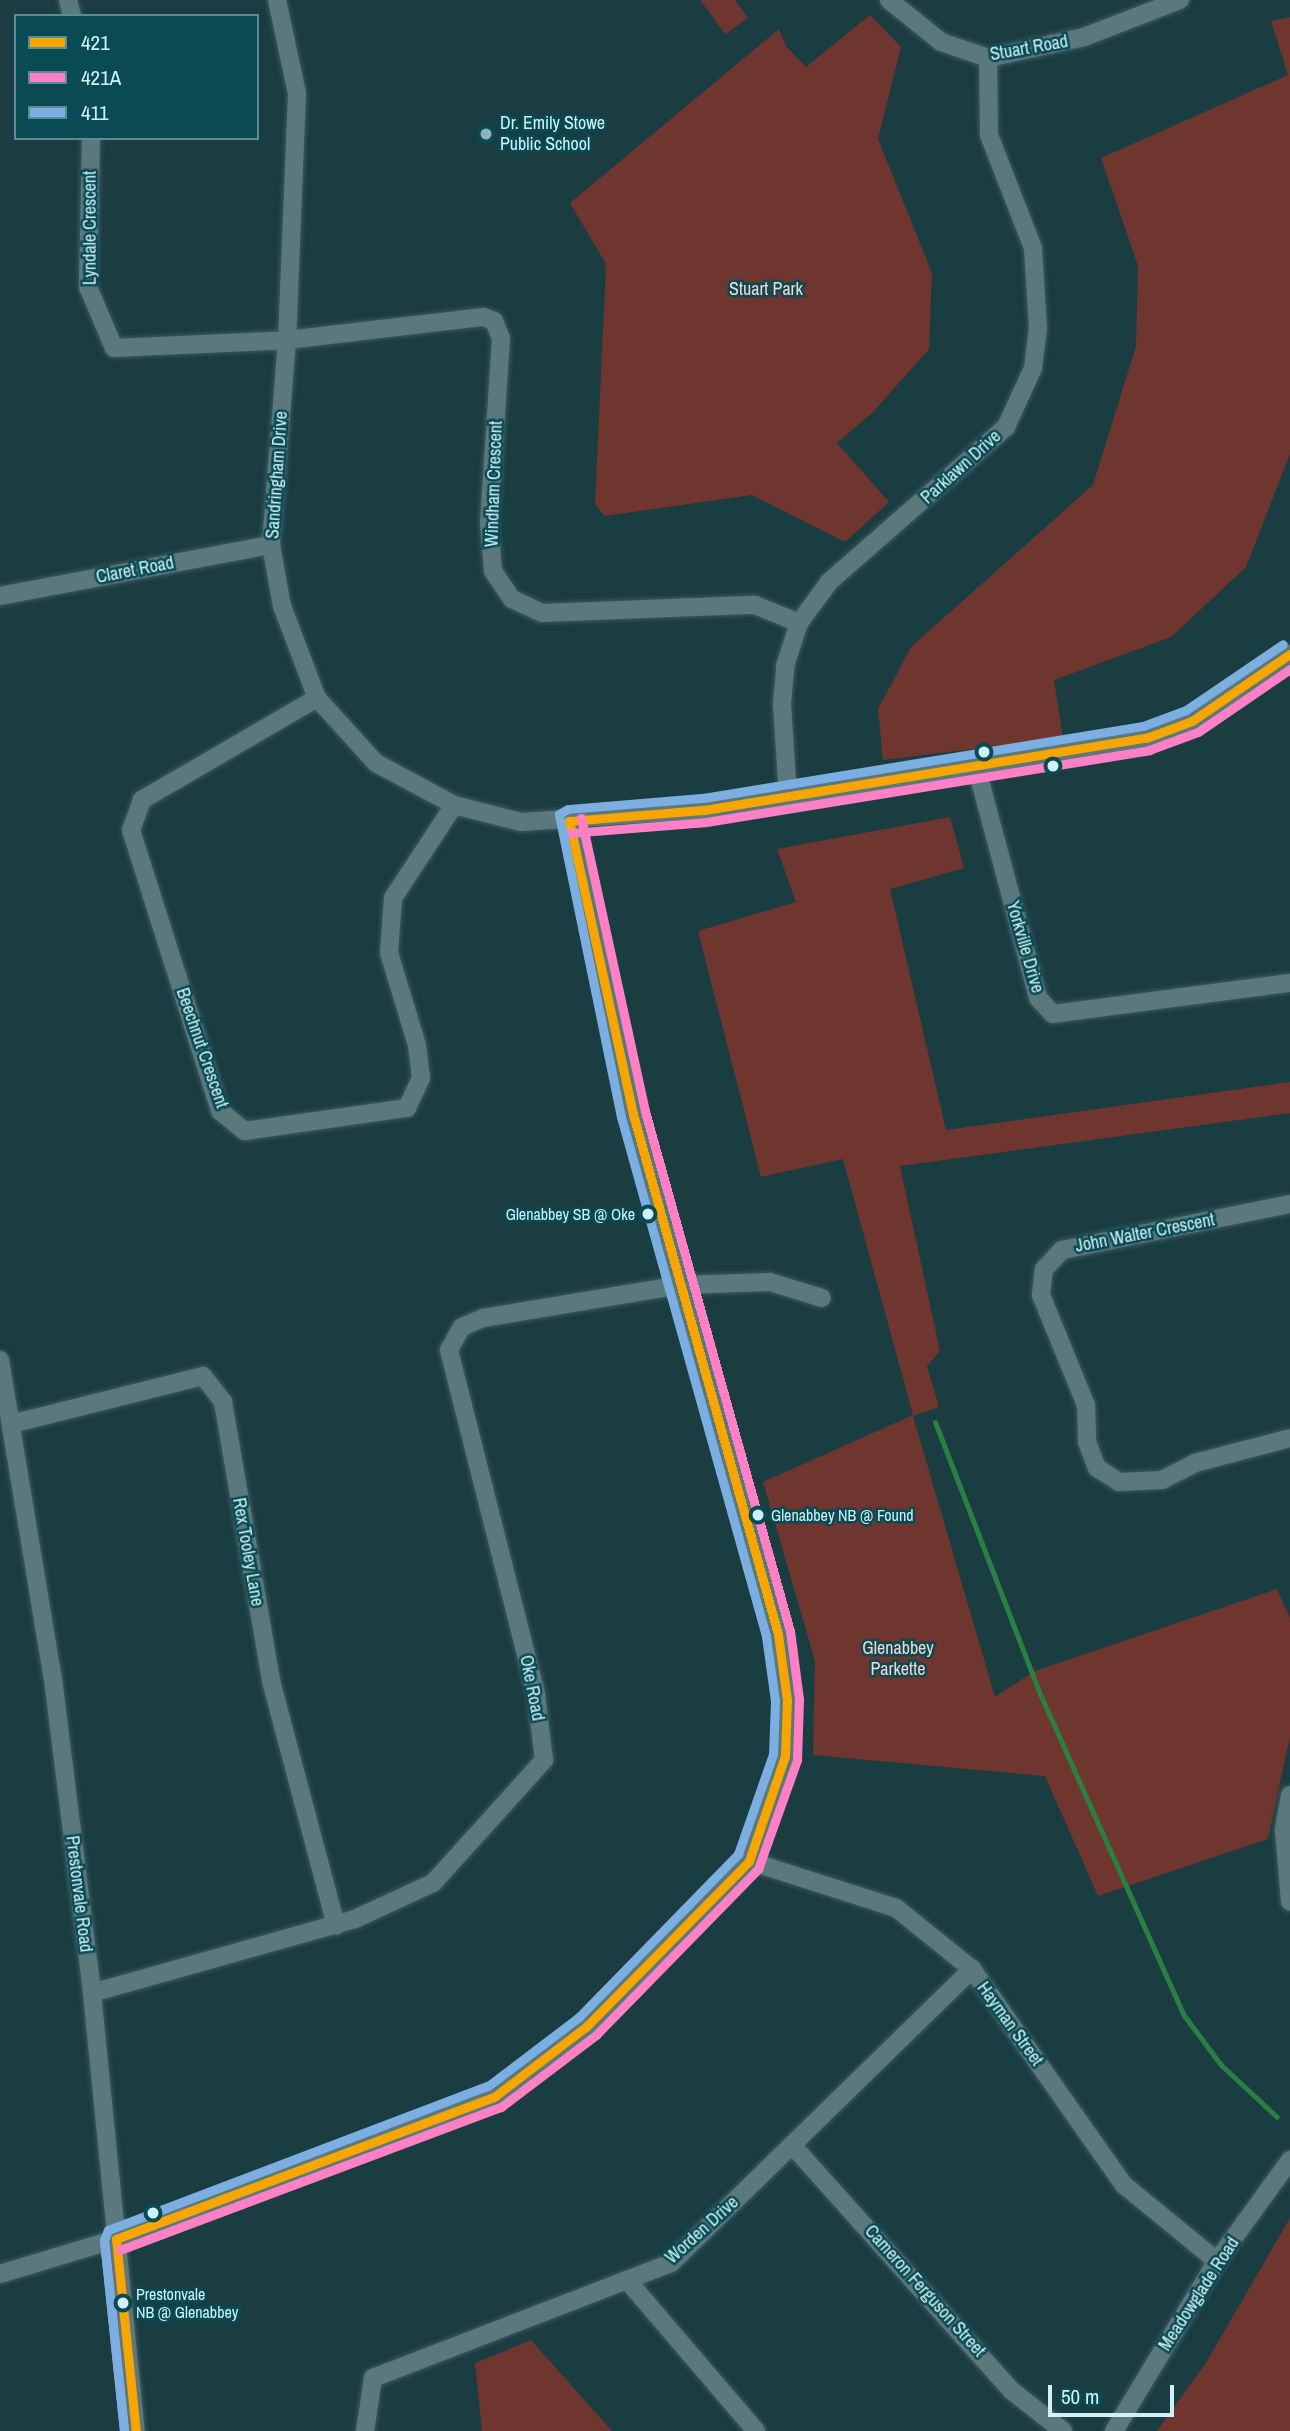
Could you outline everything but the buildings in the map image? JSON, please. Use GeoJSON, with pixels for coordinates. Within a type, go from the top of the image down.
{"type":"FeatureCollection","features":[{"type":"Feature","properties":{"kind":"street","name":"Sandringham Drive"},"geometry":{"type":"LineString","coordinates":[[277,0],[297,93],[287,341],[271,545],[282,606],[317,698],[376,763],[454,805],[522,822],[569,821],[788,797],[1146,738],[1192,721],[1288,662]]}},
{"type":"Feature","properties":{"kind":"street","name":"Stuart Road"},"geometry":{"type":"LineString","coordinates":[[889,0],[933,37],[988,58],[1084,37],[1180,0]]}},
{"type":"Feature","properties":{"kind":"street","name":"Parklawn Drive"},"geometry":{"type":"LineString","coordinates":[[788,797],[782,704],[785,666],[799,623],[831,581],[1006,427],[1033,368],[1039,317],[1033,248],[989,135],[988,58]]}},
{"type":"Feature","properties":{"kind":"street","name":"Lyndale Crescent"},"geometry":{"type":"LineString","coordinates":[[92,140],[88,287],[114,348],[287,341]]}},
{"type":"Feature","properties":{"kind":"street","name":"Windham Crescent"},"geometry":{"type":"LineString","coordinates":[[287,341],[484,317],[494,321],[501,338],[489,523],[493,571],[512,600],[542,613],[755,605],[799,623]]}},
{"type":"Feature","properties":{"kind":"street","name":"Claret Road"},"geometry":{"type":"LineString","coordinates":[[0,596],[271,545]]}},
{"type":"Feature","properties":{"kind":"street","name":"Beechnut Crescent"},"geometry":{"type":"LineString","coordinates":[[317,698],[142,800],[131,830],[220,1111],[245,1132],[407,1108],[421,1078],[389,953],[393,898],[454,805]]}},
{"type":"Feature","properties":{"kind":"street","name":"Yorkville Drive"},"geometry":{"type":"LineString","coordinates":[[976,766],[1038,998],[1053,1014],[1290,983]]}},
{"type":"Feature","properties":{"kind":"street"},"geometry":{"type":"LineString","coordinates":[[0,2274],[116,2239],[494,2097],[587,2026],[749,1861],[785,1756],[787,1700],[778,1634],[633,1114],[569,821]]}},
{"type":"Feature","properties":{"kind":"street","name":"John Walter Crescent"},"geometry":{"type":"LineString","coordinates":[[1290,1204],[1062,1250],[1044,1269],[1041,1295],[1086,1405],[1087,1443],[1097,1468],[1119,1482],[1162,1480],[1195,1463],[1290,1438]]}},
{"type":"Feature","properties":{"kind":"street","name":"Oke Road"},"geometry":{"type":"LineString","coordinates":[[92,1993],[336,1925],[433,1883],[544,1760],[536,1694],[449,1350],[462,1327],[483,1318],[681,1285],[770,1282],[822,1298]]}},
{"type":"Feature","properties":{"kind":"street","name":"Prestonvale Road"},"geometry":{"type":"LineString","coordinates":[[0,1360],[52,1679],[92,1993],[136,2431]]}},
{"type":"Feature","properties":{"kind":"street","name":"Rex Tooley Lane"},"geometry":{"type":"LineString","coordinates":[[11,1424],[203,1376],[223,1402],[271,1681],[336,1925]]}},
{"type":"Feature","properties":{"kind":"street"},"geometry":{"type":"LineString","coordinates":[[1290,1795],[1284,1830],[1290,1902]]}},
{"type":"Feature","properties":{"kind":"street","name":"Hayman Street"},"geometry":{"type":"LineString","coordinates":[[749,1861],[896,1908],[972,1969],[1125,2185],[1217,2261]]}},
{"type":"Feature","properties":{"kind":"street","name":"Worden Drive"},"geometry":{"type":"LineString","coordinates":[[365,2431],[373,2378],[671,2263],[972,1969]]}},
{"type":"Feature","properties":{"kind":"street","name":"Cameron Ferguson Street"},"geometry":{"type":"LineString","coordinates":[[792,2145],[1012,2391],[1063,2431]]}},
{"type":"Feature","properties":{"kind":"street","name":"Meadowglade Road"},"geometry":{"type":"LineString","coordinates":[[1114,2431],[1217,2261],[1290,2160]]}},
{"type":"Feature","properties":{"kind":"street"},"geometry":{"type":"LineString","coordinates":[[627,2280],[756,2431]]}},
{"type":"Feature","properties":{"kind":"green space"},"geometry":{"type":"Polygon","coordinates":[[[700,0],[735,0],[748,18],[725,34],[700,0]]]}},
{"type":"Feature","properties":{"kind":"green space","name":"Stuart Park"},"geometry":{"type":"Polygon","coordinates":[[[870,15],[901,47],[878,139],[932,273],[929,349],[873,412],[837,443],[889,502],[845,542],[752,495],[605,516],[595,504],[606,264],[570,203],[779,29],[786,46],[806,67],[870,15]]]}},
{"type":"Feature","properties":{"kind":"green space"},"geometry":{"type":"Polygon","coordinates":[[[1290,17],[1290,454],[1246,567],[1171,637],[1054,680],[1063,738],[883,760],[878,709],[911,647],[1093,485],[1136,346],[1138,266],[1101,158],[1288,75],[1271,21],[1290,17]]]}},
{"type":"Feature","properties":{"kind":"green space","name":"Glenabbey Parkette"},"geometry":{"type":"Polygon","coordinates":[[[950,817],[964,868],[890,889],[946,1130],[1290,1082],[1290,1113],[900,1166],[940,1351],[927,1366],[939,1407],[913,1416],[995,1697],[1035,1671],[1277,1589],[1290,1618],[1290,1737],[1268,1839],[1098,1896],[1045,1776],[813,1755],[815,1661],[763,1482],[913,1415],[843,1159],[761,1177],[698,931],[796,902],[777,849],[950,817]]]}},
{"type":"Feature","properties":{"kind":"green space"},"geometry":{"type":"Polygon","coordinates":[[[1290,2218],[1290,2431],[1157,2431],[1207,2361],[1290,2218]]]}},
{"type":"Feature","properties":{"kind":"green space"},"geometry":{"type":"Polygon","coordinates":[[[531,2340],[612,2431],[482,2431],[475,2363],[531,2340]]]}},
{"type":"Feature","properties":{"kind":"waterway"},"geometry":{"type":"LineString","coordinates":[[935,1422],[1041,1696],[1183,2014],[1221,2065],[1277,2117]]}},
{"type":"Feature","properties":{"kind":"transit line","name":"411"},"geometry":{"type":"LineString","coordinates":[[124,2431],[104,2240],[108,2230],[488,2086],[579,2017],[738,1854],[773,1754],[775,1701],[766,1636],[621,1117],[559,814],[568,809],[703,798],[1143,726],[1186,710],[1283,644]]}},
{"type":"Feature","properties":{"kind":"transit line","name":"421"},"geometry":{"type":"LineString","coordinates":[[569,821],[704,810],[1146,738],[1192,721],[1290,654]]}},
{"type":"Feature","properties":{"kind":"transit line","name":"421A"},"geometry":{"type":"LineString","coordinates":[[570,833],[706,822],[1149,750],[1198,732],[1290,669]]}},
{"type":"Feature","properties":{"kind":"transit line","name":"421A"},"geometry":{"type":"LineString","coordinates":[[120,2250],[501,2107],[596,2035],[758,1869],[797,1760],[799,1699],[790,1631],[645,1111],[581,818]]}},
{"type":"Feature","properties":{"kind":"transit line","name":"421"},"geometry":{"type":"LineString","coordinates":[[116,2239],[494,2097],[587,2026],[749,1861],[785,1756],[787,1700],[778,1634],[633,1114],[569,821]]}},
{"type":"Feature","properties":{"kind":"transit line","name":"421"},"geometry":{"type":"LineString","coordinates":[[116,2239],[136,2431]]}},
{"type":"Feature","properties":{"kind":"transit line","name":"421A"},"geometry":{"type":"LineString","coordinates":[[104,2240],[124,2431]]}},
{"type":"Feature","properties":{"kind":"place","name":"Dr. Emily Stowe Public School"},"geometry":{"type":"Point","coordinates":[486,134]}},
{"type":"Feature","properties":{"kind":"place","name":"Glenabbey SB @ Oke"},"geometry":{"type":"Point","coordinates":[648,1214]}},
{"type":"Feature","properties":{"kind":"place","name":"Glenabbey NB @ Found"},"geometry":{"type":"Point","coordinates":[758,1515]}},
{"type":"Feature","properties":{"kind":"place","name":"Prestonvale NB @ Glenabbey"},"geometry":{"type":"Point","coordinates":[123,2303]}}]}
